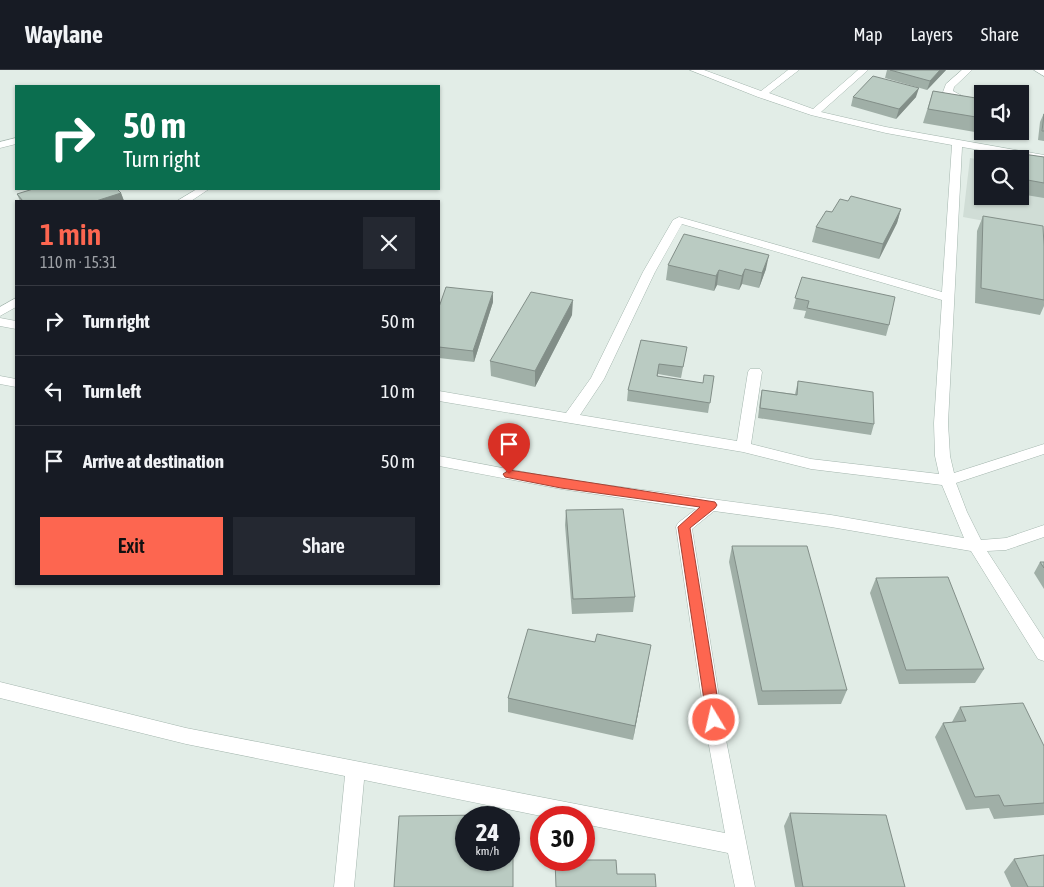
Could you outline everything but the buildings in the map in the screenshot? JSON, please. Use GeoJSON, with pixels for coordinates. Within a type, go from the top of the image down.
{"type":"FeatureCollection","features":[{"type":"Feature","properties":{"kind":"street"},"geometry":{"type":"LineString","coordinates":[[695,70],[814,113],[957,144],[1044,158]]}},
{"type":"Feature","properties":{"kind":"street"},"geometry":{"type":"LineString","coordinates":[[761,95],[794,70]]}},
{"type":"Feature","properties":{"kind":"street"},"geometry":{"type":"LineString","coordinates":[[814,113],[863,70]]}},
{"type":"Feature","properties":{"kind":"street"},"geometry":{"type":"LineString","coordinates":[[967,70],[949,86],[948,92],[955,98],[974,102]]}},
{"type":"Feature","properties":{"kind":"street"},"geometry":{"type":"LineString","coordinates":[[1039,70],[1044,73]]}},
{"type":"Feature","properties":{"kind":"street"},"geometry":{"type":"LineString","coordinates":[[0,145],[15,141]]}},
{"type":"Feature","properties":{"kind":"street"},"geometry":{"type":"LineString","coordinates":[[957,144],[941,423],[943,459],[948,480],[975,546],[1044,654]]}},
{"type":"Feature","properties":{"kind":"street"},"geometry":{"type":"LineString","coordinates":[[185,200],[202,190]]}},
{"type":"Feature","properties":{"kind":"street"},"geometry":{"type":"LineString","coordinates":[[570,418],[598,379],[649,272],[680,220],[948,298]]}},
{"type":"Feature","properties":{"kind":"street"},"geometry":{"type":"LineString","coordinates":[[0,312],[15,303]]}},
{"type":"Feature","properties":{"kind":"street"},"geometry":{"type":"LineString","coordinates":[[0,322],[15,325]]}},
{"type":"Feature","properties":{"kind":"street"},"geometry":{"type":"LineString","coordinates":[[743,448],[756,372]]}},
{"type":"Feature","properties":{"kind":"street"},"geometry":{"type":"LineString","coordinates":[[0,380],[15,383]]}},
{"type":"Feature","properties":{"kind":"street"},"geometry":{"type":"LineString","coordinates":[[440,396],[743,448],[812,464],[948,480],[1044,449]]}},
{"type":"Feature","properties":{"kind":"street"},"geometry":{"type":"LineString","coordinates":[[440,461],[561,484],[831,521],[975,546],[1006,544],[1044,531]]}},
{"type":"Feature","properties":{"kind":"street"},"geometry":{"type":"LineString","coordinates":[[711,505],[684,527],[717,740],[745,887]]}},
{"type":"Feature","properties":{"kind":"street"},"geometry":{"type":"LineString","coordinates":[[0,690],[186,736],[737,845]]}},
{"type":"Feature","properties":{"kind":"street"},"geometry":{"type":"LineString","coordinates":[[344,887],[355,769]]}},
{"type":"Feature","properties":{"kind":"shaded area"},"geometry":{"type":"Polygon","coordinates":[[[970,158],[974,159],[974,205],[1029,205],[1029,168],[1044,170],[1044,232],[963,217],[970,158]]]}},
{"type":"Feature","properties":{"kind":"route"},"geometry":{"type":"LineString","coordinates":[[509,474],[561,484],[711,505],[684,527],[714,720]]}}]}
